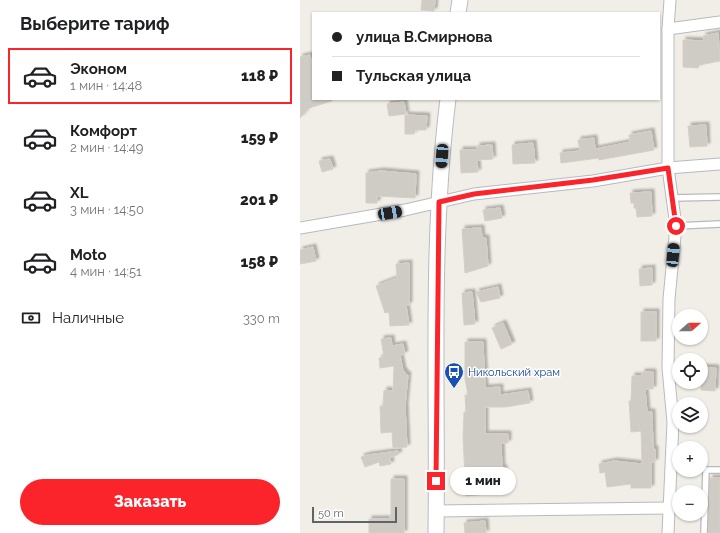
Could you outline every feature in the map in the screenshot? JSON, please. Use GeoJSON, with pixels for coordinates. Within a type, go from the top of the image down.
{"type":"FeatureCollection","features":[{"type":"Feature","properties":{"kind":"main road"},"geometry":{"type":"LineString","coordinates":[[458,12],[460,0]]}},
{"type":"Feature","properties":{"kind":"main road"},"geometry":{"type":"LineString","coordinates":[[436,533],[439,202],[443,141],[448,100]]}},
{"type":"Feature","properties":{"kind":"street"},"geometry":{"type":"LineString","coordinates":[[668,533],[673,422],[668,368],[669,299],[676,226],[668,168],[668,29],[670,0]]}},
{"type":"Feature","properties":{"kind":"street"},"geometry":{"type":"LineString","coordinates":[[668,29],[720,22]]}},
{"type":"Feature","properties":{"kind":"street"},"geometry":{"type":"LineString","coordinates":[[300,228],[405,210],[474,194],[593,180],[668,168],[720,164]]}},
{"type":"Feature","properties":{"kind":"street"},"geometry":{"type":"LineString","coordinates":[[436,511],[669,508]]}},
{"type":"Feature","properties":{"kind":"lane"},"geometry":{"type":"LineString","coordinates":[[672,198],[720,197]]}},
{"type":"Feature","properties":{"kind":"lane"},"geometry":{"type":"LineString","coordinates":[[676,226],[720,224]]}},
{"type":"Feature","properties":{"kind":"lane"},"geometry":{"type":"LineString","coordinates":[[704,533],[706,470],[720,470]]}},
{"type":"Feature","properties":{"kind":"building"},"geometry":{"type":"Polygon","coordinates":[[[422,0],[435,0],[434,11],[421,10],[422,0]]]}},
{"type":"Feature","properties":{"kind":"building"},"geometry":{"type":"Polygon","coordinates":[[[718,33],[720,61],[699,65],[698,68],[683,67],[683,40],[704,41],[703,36],[718,33]]]}},
{"type":"Feature","properties":{"kind":"building"},"geometry":{"type":"Polygon","coordinates":[[[310,55],[312,65],[312,100],[332,101],[309,108],[300,118],[300,57],[310,55]]]}},
{"type":"Feature","properties":{"kind":"building"},"geometry":{"type":"Polygon","coordinates":[[[404,102],[406,114],[389,116],[387,104],[404,102]]]}},
{"type":"Feature","properties":{"kind":"building"},"geometry":{"type":"Polygon","coordinates":[[[405,115],[427,116],[426,130],[415,130],[414,134],[405,134],[405,115]]]}},
{"type":"Feature","properties":{"kind":"building"},"geometry":{"type":"Polygon","coordinates":[[[706,125],[707,146],[690,147],[688,126],[706,125]]]}},
{"type":"Feature","properties":{"kind":"building"},"geometry":{"type":"Polygon","coordinates":[[[651,131],[654,150],[599,160],[599,158],[561,163],[560,153],[580,151],[578,140],[594,138],[595,149],[630,142],[629,135],[651,131]]]}},
{"type":"Feature","properties":{"kind":"building"},"geometry":{"type":"Polygon","coordinates":[[[533,143],[535,163],[513,164],[512,145],[533,143]]]}},
{"type":"Feature","properties":{"kind":"building"},"geometry":{"type":"Polygon","coordinates":[[[492,145],[493,159],[477,160],[478,172],[461,173],[460,150],[477,150],[477,146],[492,145]]]}},
{"type":"Feature","properties":{"kind":"building"},"geometry":{"type":"Polygon","coordinates":[[[330,159],[333,169],[322,172],[319,161],[330,159]]]}},
{"type":"Feature","properties":{"kind":"building"},"geometry":{"type":"Polygon","coordinates":[[[381,171],[416,174],[415,198],[377,196],[377,203],[366,203],[366,173],[381,171]]]}},
{"type":"Feature","properties":{"kind":"building"},"geometry":{"type":"Polygon","coordinates":[[[651,192],[652,216],[637,217],[634,203],[631,203],[630,193],[651,192]]]}},
{"type":"Feature","properties":{"kind":"building"},"geometry":{"type":"Polygon","coordinates":[[[500,208],[502,218],[485,221],[483,210],[500,208]]]}},
{"type":"Feature","properties":{"kind":"building"},"geometry":{"type":"Polygon","coordinates":[[[481,228],[482,238],[486,238],[488,266],[465,273],[462,229],[481,228]]]}},
{"type":"Feature","properties":{"kind":"building"},"geometry":{"type":"Polygon","coordinates":[[[313,247],[316,261],[300,264],[300,250],[313,247]]]}},
{"type":"Feature","properties":{"kind":"building"},"geometry":{"type":"Polygon","coordinates":[[[409,263],[409,305],[406,305],[409,325],[390,326],[389,312],[385,313],[376,286],[397,278],[396,264],[409,263]]]}},
{"type":"Feature","properties":{"kind":"building"},"geometry":{"type":"Polygon","coordinates":[[[652,268],[652,285],[640,286],[639,269],[652,268]]]}},
{"type":"Feature","properties":{"kind":"building"},"geometry":{"type":"Polygon","coordinates":[[[498,287],[500,298],[481,302],[476,292],[498,287]]]}},
{"type":"Feature","properties":{"kind":"building"},"geometry":{"type":"Polygon","coordinates":[[[472,292],[475,324],[464,325],[462,293],[472,292]]]}},
{"type":"Feature","properties":{"kind":"building"},"geometry":{"type":"Polygon","coordinates":[[[641,312],[656,312],[656,341],[641,341],[641,312]]]}},
{"type":"Feature","properties":{"kind":"building"},"geometry":{"type":"Polygon","coordinates":[[[503,323],[512,344],[501,349],[492,328],[503,323]]]}},
{"type":"Feature","properties":{"kind":"building"},"geometry":{"type":"Polygon","coordinates":[[[391,338],[392,346],[403,344],[405,354],[400,355],[403,371],[408,375],[405,406],[407,447],[393,448],[392,432],[381,433],[380,406],[383,406],[384,390],[393,391],[394,366],[380,368],[379,358],[384,357],[381,339],[391,338]]]}},
{"type":"Feature","properties":{"kind":"building"},"geometry":{"type":"Polygon","coordinates":[[[465,342],[483,342],[485,388],[500,387],[500,395],[528,391],[530,403],[505,407],[485,407],[485,434],[508,434],[508,443],[501,443],[504,482],[485,482],[486,494],[466,496],[463,437],[464,412],[466,412],[465,395],[468,395],[465,379],[465,342]]]}},
{"type":"Feature","properties":{"kind":"building"},"geometry":{"type":"Polygon","coordinates":[[[708,367],[716,368],[715,391],[701,390],[708,389],[708,367]]]}},
{"type":"Feature","properties":{"kind":"building"},"geometry":{"type":"Polygon","coordinates":[[[642,372],[653,372],[653,389],[645,389],[647,412],[652,412],[653,449],[655,449],[655,462],[651,462],[651,488],[631,488],[631,484],[607,487],[605,472],[600,473],[599,464],[614,461],[642,464],[641,431],[631,432],[629,401],[631,401],[632,376],[642,376],[642,372]]]}},
{"type":"Feature","properties":{"kind":"building"},"geometry":{"type":"Polygon","coordinates":[[[398,451],[399,454],[390,458],[391,464],[380,466],[379,462],[365,467],[361,457],[368,455],[398,451]]]}},
{"type":"Feature","properties":{"kind":"building"},"geometry":{"type":"Polygon","coordinates":[[[710,478],[720,478],[720,533],[708,533],[710,478]]]}},
{"type":"Feature","properties":{"kind":"building"},"geometry":{"type":"Polygon","coordinates":[[[391,479],[404,479],[404,533],[369,533],[369,519],[390,519],[391,479]]]}},
{"type":"Feature","properties":{"kind":"building"},"geometry":{"type":"Polygon","coordinates":[[[485,521],[486,533],[465,533],[464,523],[485,521]]]}},
{"type":"Feature","properties":{"kind":"place","name":"Никольский храм"},"geometry":{"type":"Point","coordinates":[454,389]}},
{"type":"Feature","properties":{"kind":"route"},"geometry":{"type":"LineString","coordinates":[[436,481],[437,275],[439,202],[474,194],[593,180],[668,168],[676,226]]}}]}
